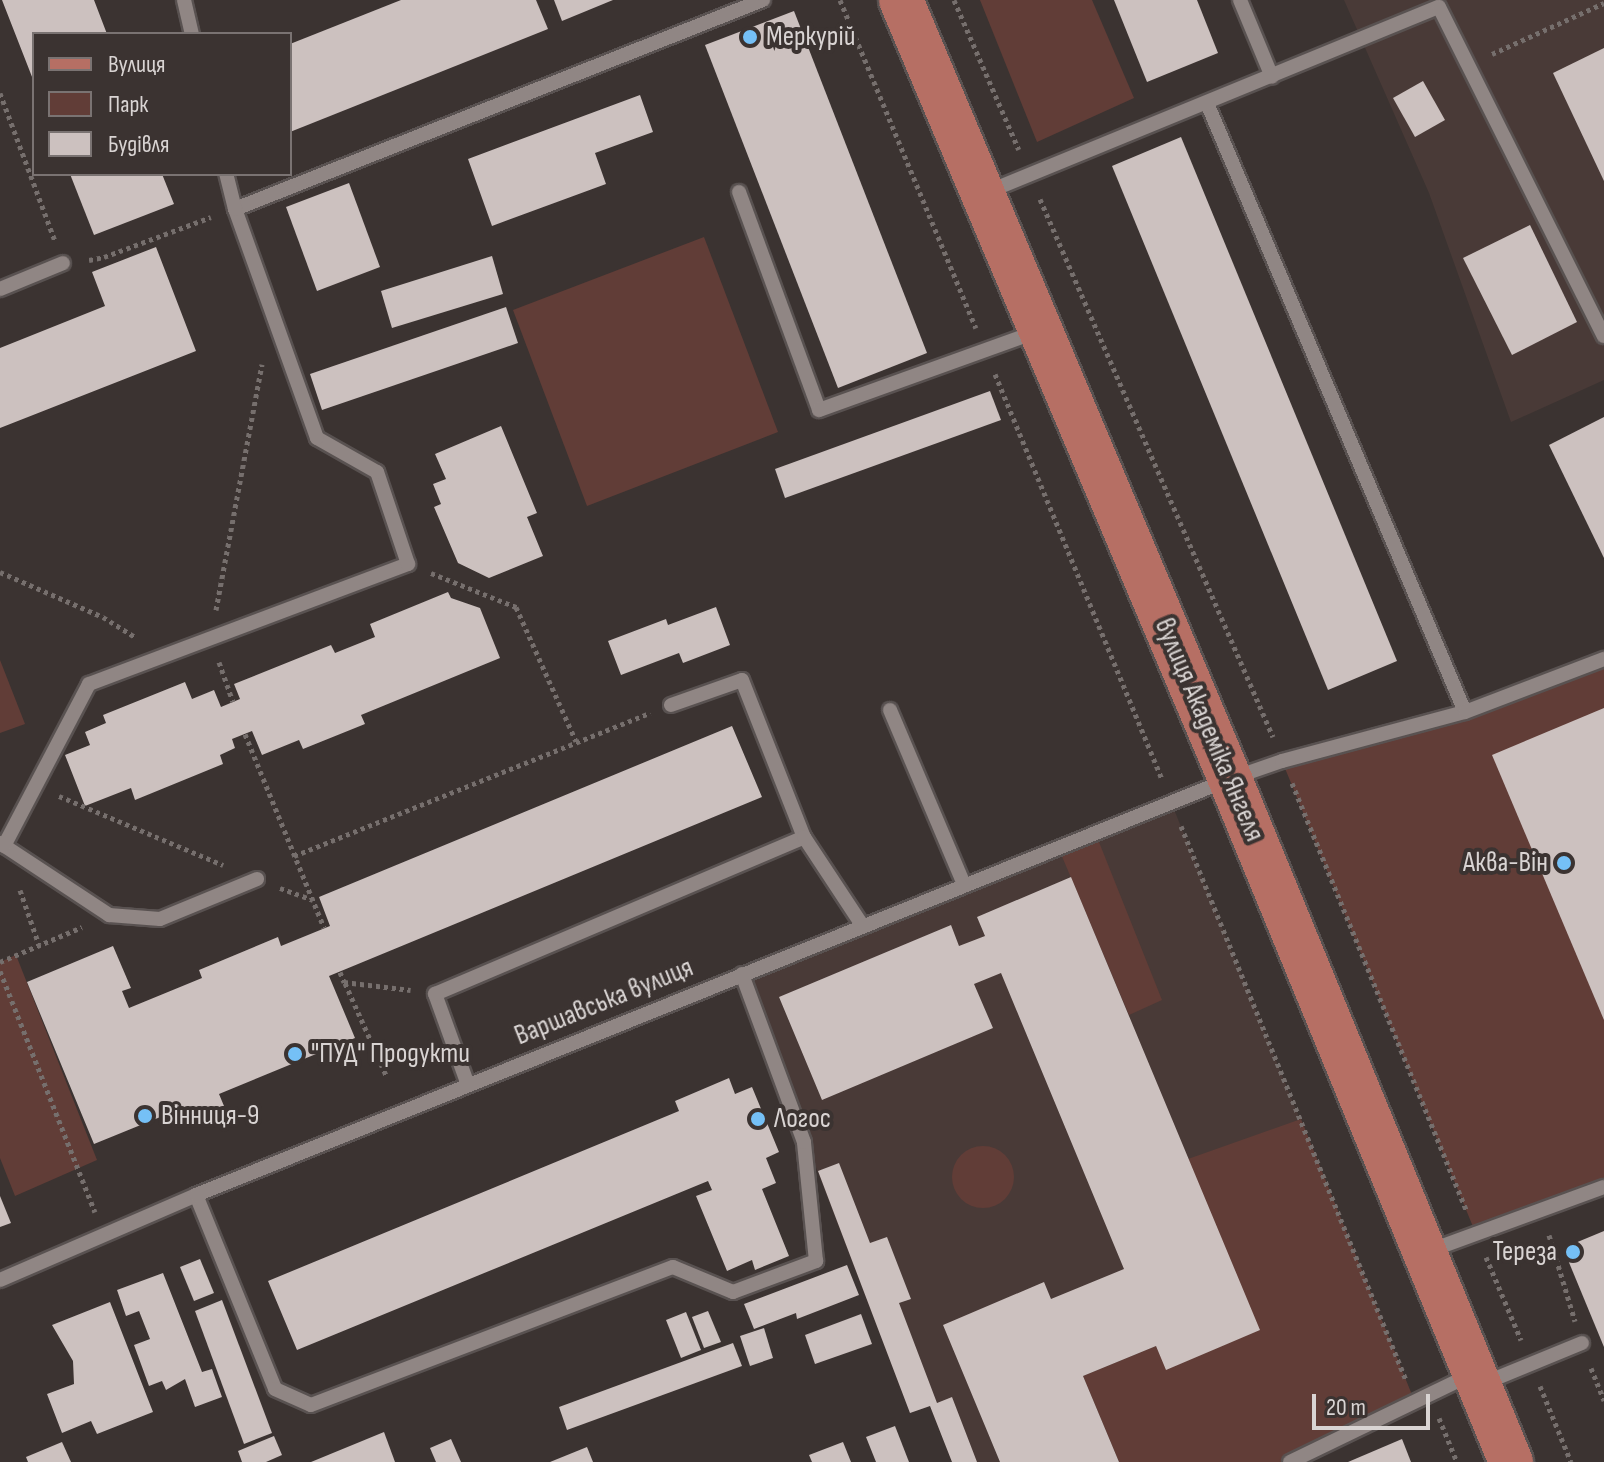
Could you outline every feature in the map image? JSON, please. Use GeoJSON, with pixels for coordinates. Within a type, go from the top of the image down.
{"type":"FeatureCollection","features":[{"type":"Feature","properties":{"kind":"main road","name":"вулиця Академіка Янгеля"},"geometry":{"type":"LineString","coordinates":[[901,0],[1230,779],[1511,1462]]}},
{"type":"Feature","properties":{"kind":"street"},"geometry":{"type":"LineString","coordinates":[[184,0],[192,32]]}},
{"type":"Feature","properties":{"kind":"street"},"geometry":{"type":"LineString","coordinates":[[235,209],[763,0]]}},
{"type":"Feature","properties":{"kind":"street"},"geometry":{"type":"LineString","coordinates":[[1240,0],[1272,77]]}},
{"type":"Feature","properties":{"kind":"street"},"geometry":{"type":"LineString","coordinates":[[983,194],[1439,7],[1604,336]]}},
{"type":"Feature","properties":{"kind":"street"},"geometry":{"type":"LineString","coordinates":[[1207,103],[1465,712]]}},
{"type":"Feature","properties":{"kind":"street"},"geometry":{"type":"LineString","coordinates":[[227,176],[235,209],[317,438],[377,472],[408,564],[89,684],[37,787],[2,845],[109,915],[160,919],[257,879]]}},
{"type":"Feature","properties":{"kind":"street"},"geometry":{"type":"LineString","coordinates":[[739,192],[819,410],[1040,330]]}},
{"type":"Feature","properties":{"kind":"street"},"geometry":{"type":"LineString","coordinates":[[0,289],[63,263]]}},
{"type":"Feature","properties":{"kind":"street","name":"Варшавська вулиця"},"geometry":{"type":"LineString","coordinates":[[0,1280],[196,1195],[1230,779],[1282,761],[1465,712],[1604,659]]}},
{"type":"Feature","properties":{"kind":"street"},"geometry":{"type":"LineString","coordinates":[[671,705],[742,680],[804,837],[862,925]]}},
{"type":"Feature","properties":{"kind":"street"},"geometry":{"type":"LineString","coordinates":[[890,710],[964,884]]}},
{"type":"Feature","properties":{"kind":"street"},"geometry":{"type":"LineString","coordinates":[[468,1085],[435,994],[804,837]]}},
{"type":"Feature","properties":{"kind":"street"},"geometry":{"type":"LineString","coordinates":[[196,1195],[275,1389],[311,1405],[673,1267],[733,1292],[816,1261],[804,1142],[742,974]]}},
{"type":"Feature","properties":{"kind":"street"},"geometry":{"type":"LineString","coordinates":[[1425,1252],[1604,1187]]}},
{"type":"Feature","properties":{"kind":"street"},"geometry":{"type":"LineString","coordinates":[[1290,1462],[1414,1400],[1531,1365],[1582,1343]]}},
{"type":"Feature","properties":{"kind":"path"},"geometry":{"type":"LineString","coordinates":[[840,0],[1414,1400],[1436,1412],[1457,1462]]}},
{"type":"Feature","properties":{"kind":"path"},"geometry":{"type":"LineString","coordinates":[[954,0],[1282,761],[1571,1462]]}},
{"type":"Feature","properties":{"kind":"path"},"geometry":{"type":"LineString","coordinates":[[1467,65],[1604,3]]}},
{"type":"Feature","properties":{"kind":"path"},"geometry":{"type":"LineString","coordinates":[[0,93],[63,263],[104,257],[235,209]]}},
{"type":"Feature","properties":{"kind":"path"},"geometry":{"type":"LineString","coordinates":[[233,702],[211,640],[271,311]]}},
{"type":"Feature","properties":{"kind":"path"},"geometry":{"type":"LineString","coordinates":[[408,564],[516,607],[576,742]]}},
{"type":"Feature","properties":{"kind":"path"},"geometry":{"type":"LineString","coordinates":[[0,572],[103,617],[163,656]]}},
{"type":"Feature","properties":{"kind":"path"},"geometry":{"type":"LineString","coordinates":[[294,856],[671,705]]}},
{"type":"Feature","properties":{"kind":"path"},"geometry":{"type":"LineString","coordinates":[[245,734],[324,928]]}},
{"type":"Feature","properties":{"kind":"path"},"geometry":{"type":"LineString","coordinates":[[37,787],[313,900]]}},
{"type":"Feature","properties":{"kind":"path"},"geometry":{"type":"LineString","coordinates":[[2,845],[39,945]]}},
{"type":"Feature","properties":{"kind":"path"},"geometry":{"type":"LineString","coordinates":[[0,962],[109,915]]}},
{"type":"Feature","properties":{"kind":"path"},"geometry":{"type":"LineString","coordinates":[[0,971],[104,1234]]}},
{"type":"Feature","properties":{"kind":"path"},"geometry":{"type":"LineString","coordinates":[[340,972],[386,1075]]}},
{"type":"Feature","properties":{"kind":"path"},"geometry":{"type":"LineString","coordinates":[[344,982],[435,994]]}},
{"type":"Feature","properties":{"kind":"path"},"geometry":{"type":"LineString","coordinates":[[1541,1208],[1582,1343],[1604,1400]]}},
{"type":"Feature","properties":{"kind":"shaded area"},"geometry":{"type":"Polygon","coordinates":[[[1344,0],[1604,0],[1604,380],[1511,422],[1429,193],[1344,0]]]}},
{"type":"Feature","properties":{"kind":"shaded area"},"geometry":{"type":"Polygon","coordinates":[[[1171,802],[1414,1400],[1290,1462],[952,1462],[930,1406],[910,1413],[742,974],[1171,802]]]}},
{"type":"Feature","properties":{"kind":"green space"},"geometry":{"type":"Polygon","coordinates":[[[980,0],[1092,0],[1134,98],[1037,142],[980,0]]]}},
{"type":"Feature","properties":{"kind":"green space"},"geometry":{"type":"Polygon","coordinates":[[[704,237],[778,432],[587,506],[513,310],[704,237]]]}},
{"type":"Feature","properties":{"kind":"green space"},"geometry":{"type":"Polygon","coordinates":[[[1604,659],[1604,1188],[1476,1234],[1282,761],[1465,712],[1604,659]]]}},
{"type":"Feature","properties":{"kind":"green space"},"geometry":{"type":"Polygon","coordinates":[[[0,660],[25,724],[0,733],[0,660]]]}},
{"type":"Feature","properties":{"kind":"green space"},"geometry":{"type":"Polygon","coordinates":[[[1095,832],[1162,1000],[1129,1015],[1058,847],[1095,832]]]}},
{"type":"Feature","properties":{"kind":"green space"},"geometry":{"type":"Polygon","coordinates":[[[16,955],[97,1160],[15,1196],[0,1158],[0,962],[16,955]]]}},
{"type":"Feature","properties":{"kind":"green space"},"geometry":{"type":"Polygon","coordinates":[[[1301,1119],[1414,1400],[1289,1462],[1119,1462],[1083,1376],[1156,1346],[1167,1369],[1259,1330],[1188,1159],[1301,1119]]]}},
{"type":"Feature","properties":{"kind":"green space"},"geometry":{"type":"Polygon","coordinates":[[[983,1146],[995,1148],[1005,1155],[1012,1165],[1012,1189],[1005,1199],[995,1206],[983,1208],[971,1206],[961,1199],[954,1189],[952,1177],[954,1165],[961,1155],[971,1148],[983,1146]]]}},
{"type":"Feature","properties":{"kind":"building"},"geometry":{"type":"Polygon","coordinates":[[[2,0],[94,0],[106,32],[32,32],[32,77],[2,0]]]}},
{"type":"Feature","properties":{"kind":"building"},"geometry":{"type":"Polygon","coordinates":[[[401,0],[536,0],[548,29],[292,131],[292,43],[401,0]]]}},
{"type":"Feature","properties":{"kind":"building"},"geometry":{"type":"Polygon","coordinates":[[[554,0],[613,0],[562,21],[554,0]]]}},
{"type":"Feature","properties":{"kind":"building"},"geometry":{"type":"Polygon","coordinates":[[[1114,0],[1197,0],[1218,53],[1147,82],[1114,0]]]}},
{"type":"Feature","properties":{"kind":"building"},"geometry":{"type":"Polygon","coordinates":[[[794,11],[927,353],[838,388],[705,45],[794,11]]]}},
{"type":"Feature","properties":{"kind":"building"},"geometry":{"type":"Polygon","coordinates":[[[1604,48],[1604,181],[1553,73],[1604,48]]]}},
{"type":"Feature","properties":{"kind":"building"},"geometry":{"type":"Polygon","coordinates":[[[1423,81],[1445,120],[1415,137],[1393,98],[1423,81]]]}},
{"type":"Feature","properties":{"kind":"building"},"geometry":{"type":"Polygon","coordinates":[[[640,95],[653,132],[595,153],[606,184],[492,226],[468,159],[640,95]]]}},
{"type":"Feature","properties":{"kind":"building"},"geometry":{"type":"Polygon","coordinates":[[[1181,137],[1397,661],[1328,690],[1112,166],[1181,137]]]}},
{"type":"Feature","properties":{"kind":"building"},"geometry":{"type":"Polygon","coordinates":[[[71,176],[163,176],[174,204],[94,235],[71,176]]]}},
{"type":"Feature","properties":{"kind":"building"},"geometry":{"type":"Polygon","coordinates":[[[349,183],[380,267],[317,291],[286,207],[349,183]]]}},
{"type":"Feature","properties":{"kind":"building"},"geometry":{"type":"Polygon","coordinates":[[[1530,225],[1577,322],[1512,355],[1463,258],[1530,225]]]}},
{"type":"Feature","properties":{"kind":"building"},"geometry":{"type":"Polygon","coordinates":[[[156,247],[196,351],[0,428],[0,348],[105,306],[92,272],[156,247]]]}},
{"type":"Feature","properties":{"kind":"building"},"geometry":{"type":"Polygon","coordinates":[[[492,256],[503,294],[392,328],[381,291],[492,256]]]}},
{"type":"Feature","properties":{"kind":"building"},"geometry":{"type":"Polygon","coordinates":[[[506,307],[518,343],[322,410],[310,374],[506,307]]]}},
{"type":"Feature","properties":{"kind":"building"},"geometry":{"type":"Polygon","coordinates":[[[990,391],[1001,420],[785,498],[775,469],[990,391]]]}},
{"type":"Feature","properties":{"kind":"building"},"geometry":{"type":"Polygon","coordinates":[[[1604,417],[1604,558],[1549,445],[1604,417]]]}},
{"type":"Feature","properties":{"kind":"building"},"geometry":{"type":"Polygon","coordinates":[[[501,426],[537,513],[527,517],[543,556],[489,578],[458,563],[434,507],[441,504],[433,484],[446,479],[435,454],[501,426]]]}},
{"type":"Feature","properties":{"kind":"building"},"geometry":{"type":"Polygon","coordinates":[[[448,592],[451,598],[480,608],[500,658],[361,715],[365,724],[303,749],[299,740],[262,755],[252,731],[232,739],[235,748],[220,755],[223,764],[135,800],[131,788],[85,806],[65,755],[90,745],[85,732],[106,723],[103,715],[185,682],[192,699],[214,690],[221,707],[240,699],[234,684],[331,645],[335,653],[375,637],[370,624],[448,592]]]}},
{"type":"Feature","properties":{"kind":"building"},"geometry":{"type":"Polygon","coordinates":[[[716,607],[730,645],[683,663],[679,653],[621,675],[608,641],[666,619],[668,625],[716,607]]]}},
{"type":"Feature","properties":{"kind":"building"},"geometry":{"type":"Polygon","coordinates":[[[1604,708],[1604,1020],[1492,755],[1604,708]]]}},
{"type":"Feature","properties":{"kind":"building"},"geometry":{"type":"Polygon","coordinates":[[[732,726],[762,797],[329,976],[355,1038],[219,1094],[224,1106],[186,1122],[180,1109],[94,1144],[27,982],[113,946],[131,988],[122,991],[129,1008],[202,978],[199,970],[278,937],[281,946],[330,926],[319,897],[732,726]]]}},
{"type":"Feature","properties":{"kind":"building"},"geometry":{"type":"Polygon","coordinates":[[[1071,877],[1260,1330],[1166,1370],[1156,1346],[1083,1376],[1119,1462],[1000,1462],[943,1325],[1044,1282],[1051,1299],[1124,1269],[1001,973],[974,984],[993,1028],[822,1100],[779,997],[951,925],[959,946],[985,936],[977,917],[1071,877]]]}},
{"type":"Feature","properties":{"kind":"building"},"geometry":{"type":"Polygon","coordinates":[[[729,1078],[735,1094],[752,1087],[779,1152],[766,1158],[776,1183],[762,1189],[789,1256],[755,1270],[752,1260],[727,1271],[696,1196],[712,1190],[708,1181],[297,1350],[268,1281],[679,1111],[675,1101],[729,1078]]]}},
{"type":"Feature","properties":{"kind":"building"},"geometry":{"type":"Polygon","coordinates":[[[839,1163],[870,1243],[887,1237],[911,1299],[899,1303],[937,1403],[952,1397],[977,1462],[952,1462],[930,1406],[910,1413],[818,1171],[839,1163]]]}},
{"type":"Feature","properties":{"kind":"building"},"geometry":{"type":"Polygon","coordinates":[[[0,1196],[11,1223],[0,1227],[0,1196]]]}},
{"type":"Feature","properties":{"kind":"building"},"geometry":{"type":"Polygon","coordinates":[[[1604,1231],[1604,1347],[1563,1248],[1604,1231]]]}},
{"type":"Feature","properties":{"kind":"building"},"geometry":{"type":"Polygon","coordinates":[[[200,1259],[214,1293],[194,1301],[180,1267],[200,1259]]]}},
{"type":"Feature","properties":{"kind":"building"},"geometry":{"type":"Polygon","coordinates":[[[847,1265],[859,1295],[797,1319],[796,1313],[754,1329],[744,1304],[847,1265]]]}},
{"type":"Feature","properties":{"kind":"building"},"geometry":{"type":"Polygon","coordinates":[[[163,1273],[202,1372],[212,1369],[222,1397],[195,1407],[185,1379],[166,1390],[162,1381],[149,1386],[134,1345],[150,1339],[139,1311],[126,1316],[117,1290],[163,1273]]]}},
{"type":"Feature","properties":{"kind":"building"},"geometry":{"type":"Polygon","coordinates":[[[222,1300],[272,1433],[244,1444],[195,1311],[222,1300]]]}},
{"type":"Feature","properties":{"kind":"building"},"geometry":{"type":"Polygon","coordinates":[[[110,1302],[153,1412],[97,1434],[91,1421],[62,1433],[47,1394],[74,1384],[73,1361],[52,1325],[110,1302]]]}},
{"type":"Feature","properties":{"kind":"building"},"geometry":{"type":"Polygon","coordinates":[[[708,1311],[721,1342],[704,1348],[692,1317],[708,1311]]]}},
{"type":"Feature","properties":{"kind":"building"},"geometry":{"type":"Polygon","coordinates":[[[686,1312],[701,1350],[681,1358],[666,1320],[686,1312]]]}},
{"type":"Feature","properties":{"kind":"building"},"geometry":{"type":"Polygon","coordinates":[[[861,1314],[872,1344],[815,1364],[805,1335],[861,1314]]]}},
{"type":"Feature","properties":{"kind":"building"},"geometry":{"type":"Polygon","coordinates":[[[764,1328],[773,1358],[750,1366],[740,1336],[764,1328]]]}},
{"type":"Feature","properties":{"kind":"building"},"geometry":{"type":"Polygon","coordinates":[[[733,1343],[742,1366],[567,1430],[559,1407],[733,1343]]]}},
{"type":"Feature","properties":{"kind":"building"},"geometry":{"type":"Polygon","coordinates":[[[895,1426],[909,1462],[876,1462],[866,1437],[895,1426]]]}},
{"type":"Feature","properties":{"kind":"building"},"geometry":{"type":"Polygon","coordinates":[[[384,1432],[395,1462],[311,1462],[384,1432]]]}},
{"type":"Feature","properties":{"kind":"building"},"geometry":{"type":"Polygon","coordinates":[[[274,1436],[282,1455],[266,1462],[242,1462],[238,1451],[274,1436]]]}},
{"type":"Feature","properties":{"kind":"building"},"geometry":{"type":"Polygon","coordinates":[[[451,1439],[461,1462],[436,1462],[430,1448],[451,1439]]]}},
{"type":"Feature","properties":{"kind":"building"},"geometry":{"type":"Polygon","coordinates":[[[1402,1439],[1411,1462],[1348,1462],[1402,1439]]]}},
{"type":"Feature","properties":{"kind":"building"},"geometry":{"type":"Polygon","coordinates":[[[62,1442],[71,1462],[28,1462],[26,1457],[62,1442]]]}},
{"type":"Feature","properties":{"kind":"building"},"geometry":{"type":"Polygon","coordinates":[[[843,1442],[851,1462],[812,1462],[809,1455],[843,1442]]]}},
{"type":"Feature","properties":{"kind":"building"},"geometry":{"type":"Polygon","coordinates":[[[587,1447],[593,1462],[550,1462],[587,1447]]]}},
{"type":"Feature","properties":{"kind":"place","name":"Меркурій"},"geometry":{"type":"Point","coordinates":[750,37]}},
{"type":"Feature","properties":{"kind":"place","name":"Аква-Він"},"geometry":{"type":"Point","coordinates":[1564,863]}},
{"type":"Feature","properties":{"kind":"place","name":"\"ПУД\" Продукти"},"geometry":{"type":"Point","coordinates":[295,1054]}},
{"type":"Feature","properties":{"kind":"place","name":"Вінниця-9"},"geometry":{"type":"Point","coordinates":[145,1116]}},
{"type":"Feature","properties":{"kind":"place","name":"Логос"},"geometry":{"type":"Point","coordinates":[758,1119]}},
{"type":"Feature","properties":{"kind":"place","name":"Тереза"},"geometry":{"type":"Point","coordinates":[1573,1252]}}]}
